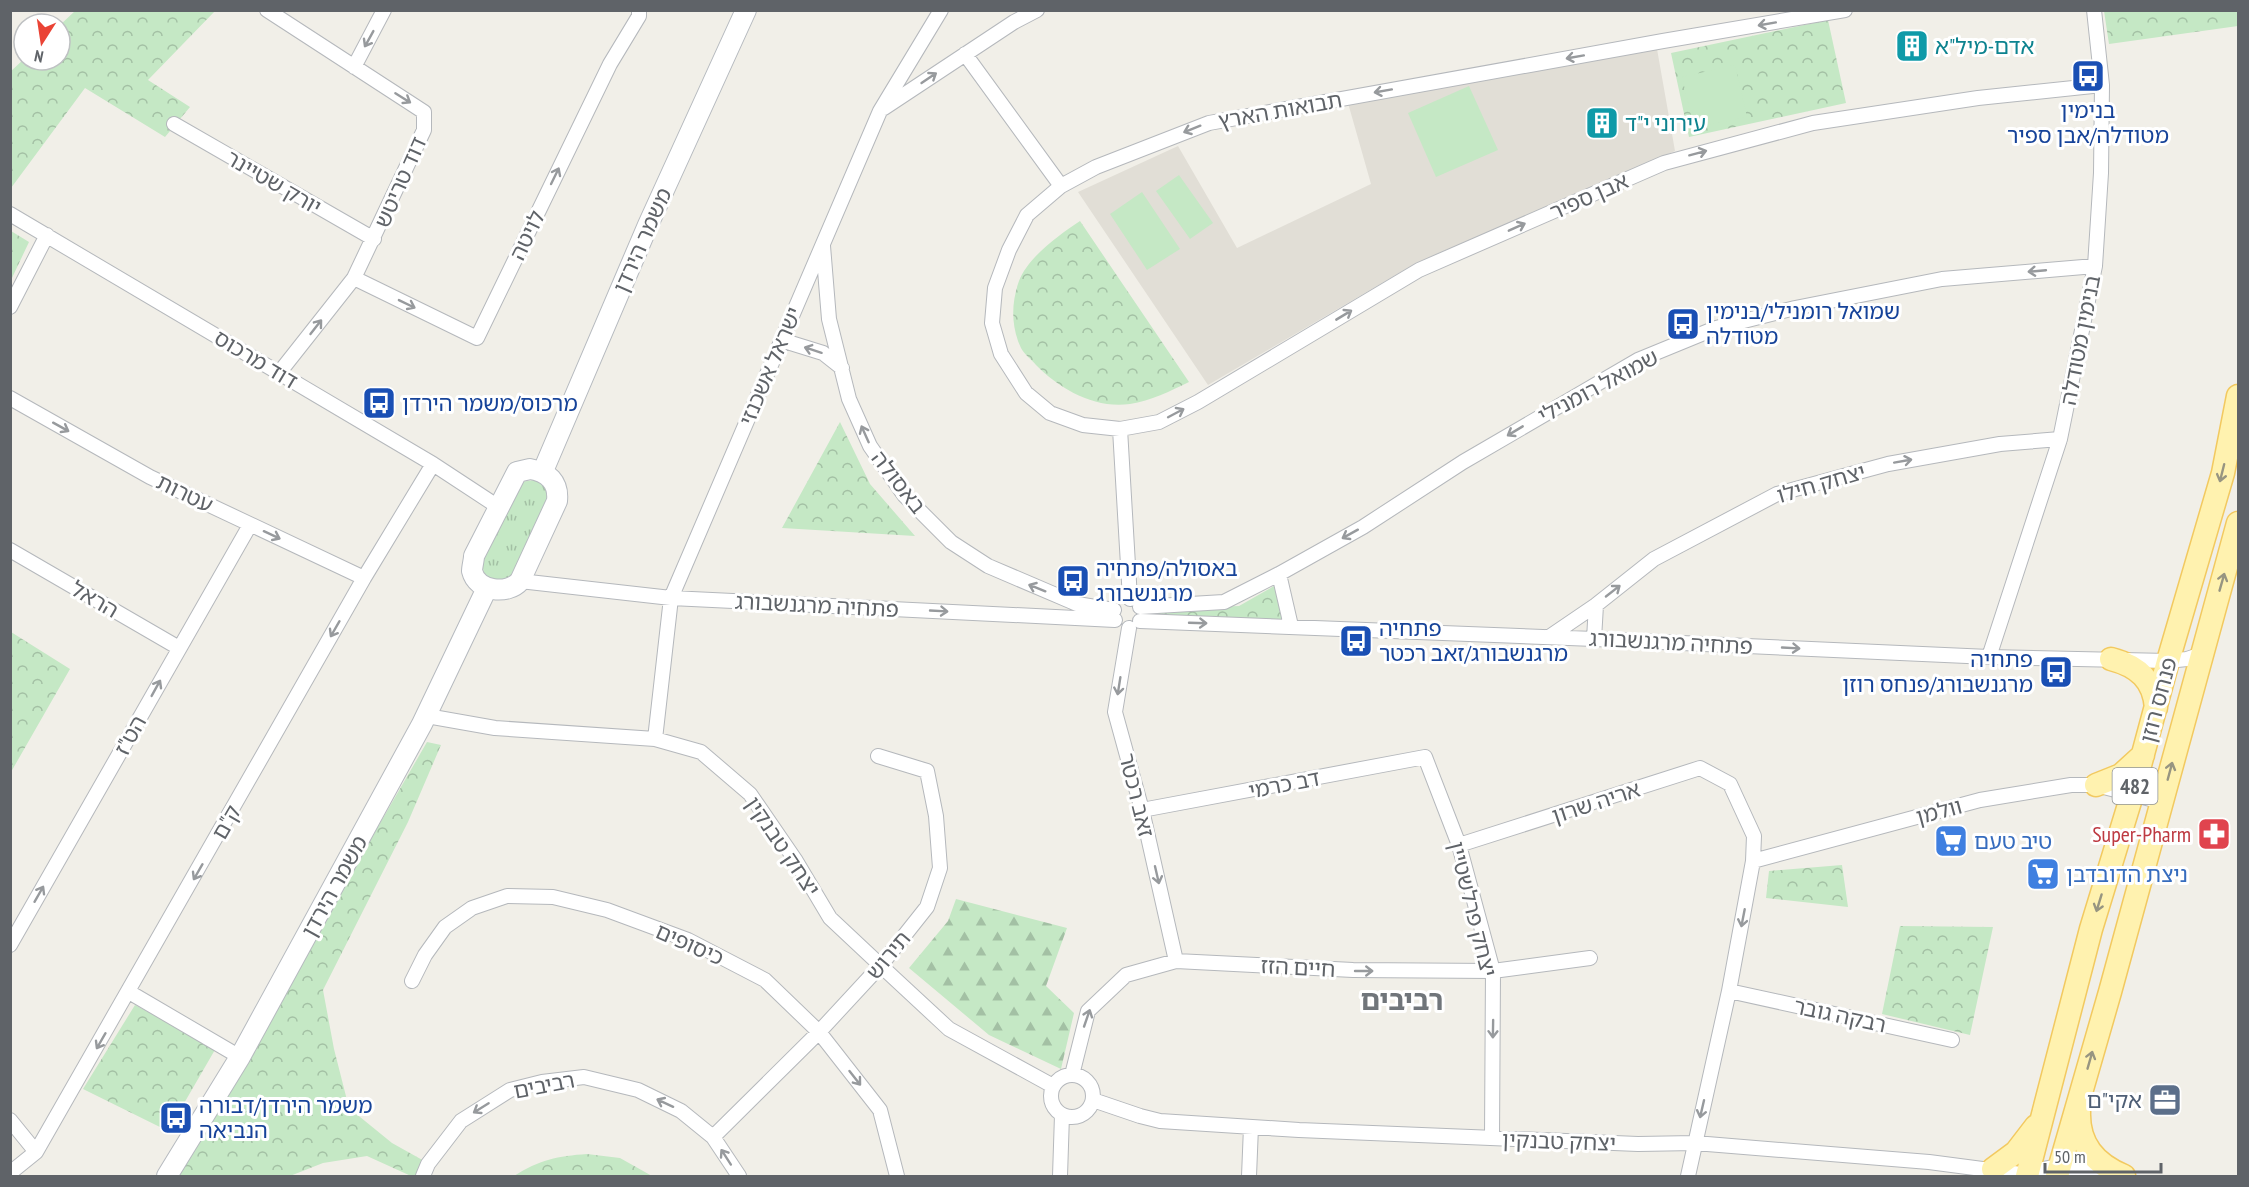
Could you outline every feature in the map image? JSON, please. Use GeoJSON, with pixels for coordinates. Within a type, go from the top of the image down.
{"type":"FeatureCollection","features":[{"type":"Feature","properties":{"kind":"main road","name":"פנחס רוזן"},"geometry":{"type":"LineString","coordinates":[[2029,1176],[2091,929],[2144,754],[2168,661],[2223,473],[2238,396]]}},
{"type":"Feature","properties":{"kind":"main road","name":"פנחס רוזן"},"geometry":{"type":"LineString","coordinates":[[2058,1173],[2238,523]]}},
{"type":"Feature","properties":{"kind":"main road"},"geometry":{"type":"LineString","coordinates":[[2112,660],[2135,667],[2142,674],[2153,691],[2156,708]]}},
{"type":"Feature","properties":{"kind":"main road"},"geometry":{"type":"LineString","coordinates":[[2096,785],[2121,775],[2144,754]]}},
{"type":"Feature","properties":{"kind":"main road"},"geometry":{"type":"LineString","coordinates":[[2079,1098],[2079,1123],[2087,1149],[2098,1161],[2124,1176]]}},
{"type":"Feature","properties":{"kind":"main road"},"geometry":{"type":"LineString","coordinates":[[1992,1171],[2016,1152],[2045,1110]]}},
{"type":"Feature","properties":{"kind":"street","name":"דוד טריטש"},"geometry":{"type":"LineString","coordinates":[[267,10],[424,111],[424,130],[354,278],[279,373]]}},
{"type":"Feature","properties":{"kind":"street"},"geometry":{"type":"LineString","coordinates":[[354,67],[384,10]]}},
{"type":"Feature","properties":{"kind":"street","name":"לויטה"},"geometry":{"type":"LineString","coordinates":[[354,278],[477,338],[610,64],[639,16],[639,10]]}},
{"type":"Feature","properties":{"kind":"street","name":"משמר הירדן"},"geometry":{"type":"LineString","coordinates":[[543,471],[648,225],[746,10]]}},
{"type":"Feature","properties":{"kind":"street","name":"ישראל אשכנזי"},"geometry":{"type":"LineString","coordinates":[[655,739],[671,598],[880,111],[941,10]]}},
{"type":"Feature","properties":{"kind":"street"},"geometry":{"type":"LineString","coordinates":[[880,111],[1014,22],[1037,10]]}},
{"type":"Feature","properties":{"kind":"street","name":"תבואות הארץ"},"geometry":{"type":"LineString","coordinates":[[1120,429],[1083,425],[1050,413],[1026,393],[1001,354],[992,323],[995,288],[1009,250],[1027,215],[1061,186],[1096,167],[1209,123],[1845,10]]}},
{"type":"Feature","properties":{"kind":"street","name":"בנימין מטודלה"},"geometry":{"type":"LineString","coordinates":[[1989,657],[2060,439],[2095,266],[2102,85],[2094,10]]}},
{"type":"Feature","properties":{"kind":"street"},"geometry":{"type":"LineString","coordinates":[[965,54],[1061,186]]}},
{"type":"Feature","properties":{"kind":"street","name":"אבן ספיר"},"geometry":{"type":"LineString","coordinates":[[1120,429],[1159,422],[1198,402],[1419,270],[1664,163],[1813,123],[1978,98],[2102,85]]}},
{"type":"Feature","properties":{"kind":"street","name":"יורק שטיינר"},"geometry":{"type":"LineString","coordinates":[[174,124],[374,239]]}},
{"type":"Feature","properties":{"kind":"street","name":"דוד מרכוס"},"geometry":{"type":"LineString","coordinates":[[10,214],[433,464],[500,508]]}},
{"type":"Feature","properties":{"kind":"street"},"geometry":{"type":"LineString","coordinates":[[10,308],[47,235]]}},
{"type":"Feature","properties":{"kind":"street","name":"באסולה"},"geometry":{"type":"LineString","coordinates":[[823,243],[829,319],[849,399],[870,446],[904,495],[951,542],[988,566],[1077,604],[1114,615]]}},
{"type":"Feature","properties":{"kind":"street","name":"שמואל רומנילי"},"geometry":{"type":"LineString","coordinates":[[1135,614],[1224,602],[1363,527],[1463,462],[1638,360],[1716,328],[1795,308],[1942,279],[2095,266]]}},
{"type":"Feature","properties":{"kind":"street"},"geometry":{"type":"LineString","coordinates":[[781,340],[823,353],[842,368]]}},
{"type":"Feature","properties":{"kind":"street","name":"עטרות"},"geometry":{"type":"LineString","coordinates":[[10,398],[150,477],[364,578]]}},
{"type":"Feature","properties":{"kind":"street","name":"זאב רכטר"},"geometry":{"type":"LineString","coordinates":[[1120,429],[1135,614],[1115,712],[1142,810],[1176,961]]}},
{"type":"Feature","properties":{"kind":"street","name":"יצחק חילו"},"geometry":{"type":"LineString","coordinates":[[1549,637],[1596,605],[1654,559],[1777,494],[1888,464],[2000,444],[2060,439]]}},
{"type":"Feature","properties":{"kind":"street","name":"ק\"ם"},"geometry":{"type":"LineString","coordinates":[[10,1173],[36,1152],[364,578],[433,464]]}},
{"type":"Feature","properties":{"kind":"street"},"geometry":{"type":"LineString","coordinates":[[530,469],[543,471],[554,481],[558,491],[556,501],[520,581],[514,587],[502,590],[487,588],[478,581],[472,570],[474,556],[518,472],[530,469]]}},
{"type":"Feature","properties":{"kind":"street","name":"הט\"ז"},"geometry":{"type":"LineString","coordinates":[[10,945],[250,525]]}},
{"type":"Feature","properties":{"kind":"street","name":"הראל"},"geometry":{"type":"LineString","coordinates":[[10,550],[179,648]]}},
{"type":"Feature","properties":{"kind":"street"},"geometry":{"type":"LineString","coordinates":[[1279,574],[1291,626]]}},
{"type":"Feature","properties":{"kind":"street","name":"פתחיה מרגנשבורג"},"geometry":{"type":"LineString","coordinates":[[520,581],[671,598],[1114,615]]}},
{"type":"Feature","properties":{"kind":"street","name":"משמר הירדן"},"geometry":{"type":"LineString","coordinates":[[168,1176],[240,1057],[427,716],[487,588]]}},
{"type":"Feature","properties":{"kind":"street"},"geometry":{"type":"LineString","coordinates":[[1122,598],[1135,614],[1120,625],[1114,615],[1122,598]]}},
{"type":"Feature","properties":{"kind":"street"},"geometry":{"type":"LineString","coordinates":[[1594,639],[1596,605]]}},
{"type":"Feature","properties":{"kind":"street","name":"פתחיה מרגנשבורג"},"geometry":{"type":"LineString","coordinates":[[1135,614],[1291,626],[1989,657],[2168,661],[2187,659],[2202,654]]}},
{"type":"Feature","properties":{"kind":"street","name":"יצחק טבנקין"},"geometry":{"type":"LineString","coordinates":[[427,716],[495,728],[655,739],[701,752],[750,794],[796,861],[830,918],[949,1029],[1053,1086]]}},
{"type":"Feature","properties":{"kind":"street","name":"תירוש"},"geometry":{"type":"LineString","coordinates":[[713,1137],[819,1032],[881,965],[927,907],[940,868],[936,816],[927,771],[878,756]]}},
{"type":"Feature","properties":{"kind":"street","name":"דב כרמי"},"geometry":{"type":"LineString","coordinates":[[1142,810],[1425,757]]}},
{"type":"Feature","properties":{"kind":"street","name":"יצחק פרלשטיין"},"geometry":{"type":"LineString","coordinates":[[1425,757],[1459,845],[1493,971],[1492,1138]]}},
{"type":"Feature","properties":{"kind":"street","name":"אריה שרון"},"geometry":{"type":"LineString","coordinates":[[1459,845],[1700,768],[1730,784],[1754,836],[1753,861]]}},
{"type":"Feature","properties":{"kind":"street","name":"וולמן"},"geometry":{"type":"LineString","coordinates":[[1753,861],[1980,800],[2071,785],[2096,785],[2162,802]]}},
{"type":"Feature","properties":{"kind":"street"},"geometry":{"type":"LineString","coordinates":[[1688,1176],[1729,991],[1753,861]]}},
{"type":"Feature","properties":{"kind":"street","name":"כיסופים"},"geometry":{"type":"LineString","coordinates":[[412,981],[425,955],[445,927],[472,908],[507,896],[554,897],[607,910],[688,940],[765,980],[819,1032],[880,1110],[897,1176]]}},
{"type":"Feature","properties":{"kind":"street","name":"חיים הזז"},"geometry":{"type":"LineString","coordinates":[[1072,1075],[1088,1011],[1126,975],[1176,961],[1353,970],[1493,971],[1590,958]]}},
{"type":"Feature","properties":{"kind":"street","name":"רבקה גובר"},"geometry":{"type":"LineString","coordinates":[[1729,991],[1952,1040]]}},
{"type":"Feature","properties":{"kind":"street"},"geometry":{"type":"LineString","coordinates":[[129,992],[240,1057]]}},
{"type":"Feature","properties":{"kind":"street"},"geometry":{"type":"LineString","coordinates":[[1072,1075],[1086,1080],[1090,1085],[1093,1100],[1091,1106],[1082,1115],[1075,1118],[1062,1116],[1050,1100],[1053,1086],[1061,1078],[1072,1075]]}},
{"type":"Feature","properties":{"kind":"street","name":"רביבים"},"geometry":{"type":"LineString","coordinates":[[423,1176],[428,1164],[460,1121],[510,1090],[542,1082],[584,1077],[638,1090],[681,1110],[713,1137],[739,1176]]}},
{"type":"Feature","properties":{"kind":"street","name":"יצחק טבנקין"},"geometry":{"type":"LineString","coordinates":[[1093,1100],[1160,1121],[1492,1138],[1638,1144],[1695,1143],[2029,1176]]}},
{"type":"Feature","properties":{"kind":"street"},"geometry":{"type":"LineString","coordinates":[[1060,1176],[1062,1116]]}},
{"type":"Feature","properties":{"kind":"street"},"geometry":{"type":"LineString","coordinates":[[10,1120],[36,1152]]}},
{"type":"Feature","properties":{"kind":"street"},"geometry":{"type":"LineString","coordinates":[[1249,1176],[1251,1127]]}},
{"type":"Feature","properties":{"kind":"street"},"geometry":{"type":"LineString","coordinates":[[2029,1176],[2058,1173],[2103,1176]]}},
{"type":"Feature","properties":{"kind":"shaded area"},"geometry":{"type":"Polygon","coordinates":[[[1657,49],[1675,151],[1416,263],[1208,385],[1078,192],[1178,146],[1237,248],[1371,184],[1348,103],[1657,49]]]}},
{"type":"Feature","properties":{"kind":"green space"},"geometry":{"type":"Polygon","coordinates":[[[75,11],[215,11],[148,80],[190,107],[165,137],[85,88],[11,188],[10,72],[12,70],[12,72],[72,72],[72,14],[75,11]]]}},
{"type":"Feature","properties":{"kind":"green space"},"geometry":{"type":"Polygon","coordinates":[[[2104,11],[2238,11],[2238,26],[2109,44],[2104,11]]]}},
{"type":"Feature","properties":{"kind":"green space"},"geometry":{"type":"Polygon","coordinates":[[[1828,20],[1846,103],[1689,137],[1671,53],[1828,20]]]}},
{"type":"Feature","properties":{"kind":"green space"},"geometry":{"type":"Polygon","coordinates":[[[1735,65],[1747,117],[1694,128],[1682,77],[1735,65]]]}},
{"type":"Feature","properties":{"kind":"green space"},"geometry":{"type":"Polygon","coordinates":[[[1469,86],[1498,150],[1436,177],[1408,113],[1469,86]]]}},
{"type":"Feature","properties":{"kind":"green space"},"geometry":{"type":"Polygon","coordinates":[[[1179,175],[1213,223],[1190,239],[1156,191],[1179,175]]]}},
{"type":"Feature","properties":{"kind":"green space"},"geometry":{"type":"Polygon","coordinates":[[[1142,192],[1180,249],[1147,270],[1110,214],[1142,192]]]}},
{"type":"Feature","properties":{"kind":"green space"},"geometry":{"type":"Polygon","coordinates":[[[1080,221],[1189,382],[1138,403],[1117,405],[1104,403],[1079,395],[1056,382],[1022,350],[1015,332],[1013,315],[1015,298],[1023,272],[1037,255],[1080,221]]]}},
{"type":"Feature","properties":{"kind":"green space"},"geometry":{"type":"Polygon","coordinates":[[[11,231],[29,242],[11,280],[11,231]]]}},
{"type":"Feature","properties":{"kind":"green space"},"geometry":{"type":"Polygon","coordinates":[[[840,422],[870,484],[915,536],[782,528],[840,422]]]}},
{"type":"Feature","properties":{"kind":"green space"},"geometry":{"type":"Polygon","coordinates":[[[534,480],[546,486],[550,498],[513,574],[504,580],[492,580],[484,573],[481,560],[521,482],[534,480]]]}},
{"type":"Feature","properties":{"kind":"green space"},"geometry":{"type":"Polygon","coordinates":[[[1274,586],[1285,623],[1144,618],[1144,610],[1239,606],[1274,586]]]}},
{"type":"Feature","properties":{"kind":"green space"},"geometry":{"type":"Polygon","coordinates":[[[11,632],[70,669],[11,772],[11,632]]]}},
{"type":"Feature","properties":{"kind":"green space"},"geometry":{"type":"Polygon","coordinates":[[[427,742],[441,745],[408,822],[323,990],[334,1049],[349,1108],[392,1143],[426,1162],[419,1176],[411,1176],[367,1156],[323,1163],[290,1176],[176,1176],[427,742]]]}},
{"type":"Feature","properties":{"kind":"green space"},"geometry":{"type":"Polygon","coordinates":[[[1842,865],[1848,907],[1766,898],[1769,871],[1842,865]]]}},
{"type":"Feature","properties":{"kind":"green space"},"geometry":{"type":"Polygon","coordinates":[[[956,899],[1067,928],[1046,986],[1074,1013],[1061,1069],[989,1035],[909,968],[948,921],[956,899]]]}},
{"type":"Feature","properties":{"kind":"green space"},"geometry":{"type":"Polygon","coordinates":[[[1900,926],[1993,927],[1970,1035],[1882,1014],[1900,926]]]}},
{"type":"Feature","properties":{"kind":"green space"},"geometry":{"type":"Polygon","coordinates":[[[135,1005],[216,1048],[168,1131],[83,1089],[135,1005]]]}},
{"type":"Feature","properties":{"kind":"green space"},"geometry":{"type":"Polygon","coordinates":[[[587,1154],[620,1158],[652,1176],[514,1176],[549,1160],[587,1154]]]}},
{"type":"Feature","properties":{"kind":"place","name":"אדם-מיל\"א"},"geometry":{"type":"Point","coordinates":[1912,46]}},
{"type":"Feature","properties":{"kind":"place","name":"בנימין מטודלה/אבן ספיר"},"geometry":{"type":"Point","coordinates":[2088,76]}},
{"type":"Feature","properties":{"kind":"place","name":"עירוני י\"ד"},"geometry":{"type":"Point","coordinates":[1602,123]}},
{"type":"Feature","properties":{"kind":"place","name":"שמואל רומנילי/בנימין מטודלה"},"geometry":{"type":"Point","coordinates":[1683,324]}},
{"type":"Feature","properties":{"kind":"place","name":"מרכוס/משמר הירדן"},"geometry":{"type":"Point","coordinates":[379,403]}},
{"type":"Feature","properties":{"kind":"place","name":"באסולה/פתחיה מרגנשבורג"},"geometry":{"type":"Point","coordinates":[1073,581]}},
{"type":"Feature","properties":{"kind":"place","name":"פתחיה מרגנשבורג/זאב רכטר"},"geometry":{"type":"Point","coordinates":[1356,641]}},
{"type":"Feature","properties":{"kind":"place","name":"פתחיה מרגנשבורג/פנחס רוזן"},"geometry":{"type":"Point","coordinates":[2056,672]}},
{"type":"Feature","properties":{"kind":"place","name":"Super-Pharm"},"geometry":{"type":"Point","coordinates":[2214,834]}},
{"type":"Feature","properties":{"kind":"place","name":"טיב טעם"},"geometry":{"type":"Point","coordinates":[1951,841]}},
{"type":"Feature","properties":{"kind":"place","name":"ניצת הדובדבן"},"geometry":{"type":"Point","coordinates":[2043,874]}},
{"type":"Feature","properties":{"kind":"place","name":"אקי\"ם"},"geometry":{"type":"Point","coordinates":[2165,1100]}},
{"type":"Feature","properties":{"kind":"place","name":"משמר הירדן/דבורה הנביאה"},"geometry":{"type":"Point","coordinates":[176,1118]}},
{"type":"Feature","properties":{"kind":"district","name":"רביבים"},"geometry":{"type":"Point","coordinates":[1402,999]}}]}
